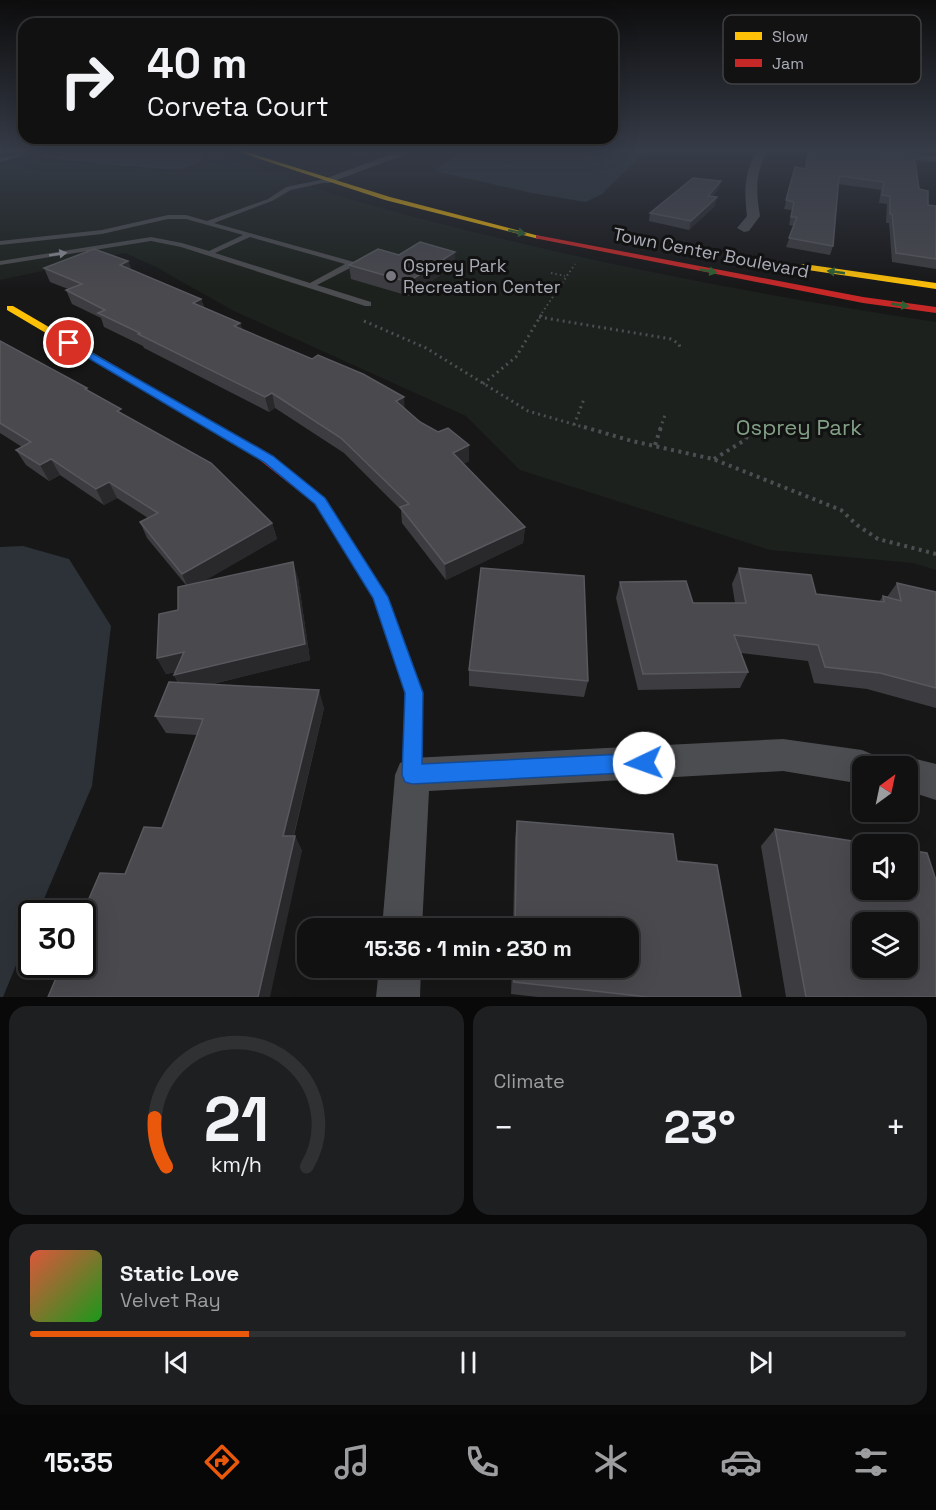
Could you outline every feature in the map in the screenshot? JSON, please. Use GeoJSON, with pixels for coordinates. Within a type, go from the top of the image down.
{"type":"FeatureCollection","features":[{"type":"Feature","properties":{"kind":"street","name":"Town Center Boulevard"},"geometry":{"type":"LineString","coordinates":[[377,198],[468,222],[643,259],[863,300],[936,310]]}},
{"type":"Feature","properties":{"kind":"street"},"geometry":{"type":"LineString","coordinates":[[744,228],[754,216],[751,198]]}},
{"type":"Feature","properties":{"kind":"street","name":"Town Center Boulevard"},"geometry":{"type":"LineString","coordinates":[[788,265],[936,286]]}},
{"type":"Feature","properties":{"kind":"street"},"geometry":{"type":"LineString","coordinates":[[10,308],[268,459],[320,501],[380,597],[414,693],[412,775],[403,918]]}},
{"type":"Feature","properties":{"kind":"street"},"geometry":{"type":"LineString","coordinates":[[412,775],[783,755],[852,766]]}},
{"type":"Feature","properties":{"kind":"street"},"geometry":{"type":"LineString","coordinates":[[918,777],[936,782]]}},
{"type":"Feature","properties":{"kind":"street"},"geometry":{"type":"LineString","coordinates":[[398,997],[399,978]]}},
{"type":"Feature","properties":{"kind":"lane"},"geometry":{"type":"LineString","coordinates":[[208,223],[270,200],[287,198]]}},
{"type":"Feature","properties":{"kind":"lane"},"geometry":{"type":"LineString","coordinates":[[0,243],[102,232],[168,217],[186,217],[351,264],[310,286]]}},
{"type":"Feature","properties":{"kind":"lane"},"geometry":{"type":"LineString","coordinates":[[208,254],[250,235]]}},
{"type":"Feature","properties":{"kind":"lane"},"geometry":{"type":"LineString","coordinates":[[0,263],[152,239],[164,240],[368,304]]}},
{"type":"Feature","properties":{"kind":"path"},"geometry":{"type":"LineString","coordinates":[[483,384],[516,357],[539,317],[575,264]]}},
{"type":"Feature","properties":{"kind":"path"},"geometry":{"type":"LineString","coordinates":[[551,273],[566,276]]}},
{"type":"Feature","properties":{"kind":"path"},"geometry":{"type":"LineString","coordinates":[[539,317],[671,339],[679,344],[680,348]]}},
{"type":"Feature","properties":{"kind":"path"},"geometry":{"type":"LineString","coordinates":[[359,319],[426,348],[528,411],[574,425],[713,459],[841,510],[857,525],[878,539],[936,554]]}},
{"type":"Feature","properties":{"kind":"path"},"geometry":{"type":"LineString","coordinates":[[574,425],[584,399]]}},
{"type":"Feature","properties":{"kind":"path"},"geometry":{"type":"LineString","coordinates":[[655,445],[664,414]]}},
{"type":"Feature","properties":{"kind":"path"},"geometry":{"type":"LineString","coordinates":[[713,459],[745,440],[750,432]]}},
{"type":"Feature","properties":{"kind":"green space","name":"Osprey Park"},"geometry":{"type":"Polygon","coordinates":[[[0,198],[345,198],[433,222],[576,256],[720,285],[936,322],[936,570],[913,563],[770,550],[520,470],[466,416],[234,311],[156,267],[125,253],[0,280],[0,198]]]}},
{"type":"Feature","properties":{"kind":"shaded area"},"geometry":{"type":"Polygon","coordinates":[[[559,198],[595,198],[586,202],[559,198]]]}},
{"type":"Feature","properties":{"kind":"shaded area"},"geometry":{"type":"Polygon","coordinates":[[[23,546],[69,559],[111,626],[92,786],[44,900],[18,900],[18,961],[3,997],[0,997],[0,547],[23,546]]]}},
{"type":"Feature","properties":{"kind":"building"},"geometry":{"type":"Polygon","coordinates":[[[669,198],[716,198],[691,221],[650,213],[669,198]]]}},
{"type":"Feature","properties":{"kind":"building"},"geometry":{"type":"Polygon","coordinates":[[[787,198],[837,198],[833,246],[789,238],[797,217],[791,217],[794,202],[786,200],[787,198]]]}},
{"type":"Feature","properties":{"kind":"building"},"geometry":{"type":"Polygon","coordinates":[[[890,198],[928,198],[928,205],[936,206],[936,259],[896,253],[892,214],[890,214],[890,198]]]}},
{"type":"Feature","properties":{"kind":"building"},"geometry":{"type":"Polygon","coordinates":[[[420,242],[455,252],[408,282],[349,265],[378,249],[399,255],[420,242]]]}},
{"type":"Feature","properties":{"kind":"building"},"geometry":{"type":"Polygon","coordinates":[[[94,249],[128,261],[120,265],[201,299],[193,303],[240,323],[234,326],[312,359],[318,355],[363,374],[404,397],[396,401],[420,422],[438,432],[448,428],[469,445],[453,453],[525,527],[445,564],[400,507],[409,504],[341,438],[272,393],[265,397],[98,313],[105,310],[66,290],[82,284],[44,268],[94,249]]]}},
{"type":"Feature","properties":{"kind":"building"},"geometry":{"type":"Polygon","coordinates":[[[0,341],[87,388],[85,389],[121,409],[117,411],[211,463],[272,523],[182,574],[140,522],[158,513],[109,482],[96,489],[51,459],[40,465],[16,450],[31,442],[0,423],[0,341]]]}},
{"type":"Feature","properties":{"kind":"building"},"geometry":{"type":"Polygon","coordinates":[[[293,562],[305,644],[174,675],[184,652],[157,658],[159,614],[178,610],[178,587],[293,562]]]}},
{"type":"Feature","properties":{"kind":"building"},"geometry":{"type":"Polygon","coordinates":[[[481,568],[584,576],[588,681],[469,670],[481,568]]]}},
{"type":"Feature","properties":{"kind":"building"},"geometry":{"type":"Polygon","coordinates":[[[739,568],[811,575],[816,594],[884,602],[883,596],[901,601],[897,583],[936,592],[936,688],[880,673],[825,667],[818,645],[734,635],[748,672],[643,674],[620,582],[686,581],[693,603],[746,603],[739,568]]]}},
{"type":"Feature","properties":{"kind":"building"},"geometry":{"type":"Polygon","coordinates":[[[169,682],[319,690],[283,836],[295,836],[258,997],[48,997],[56,978],[96,978],[96,900],[88,900],[100,873],[125,874],[144,827],[162,828],[203,719],[155,716],[169,682]]]}},
{"type":"Feature","properties":{"kind":"building"},"geometry":{"type":"Polygon","coordinates":[[[517,821],[673,834],[677,861],[717,865],[741,997],[648,997],[514,982],[514,978],[639,978],[639,918],[515,918],[517,821]]]}},
{"type":"Feature","properties":{"kind":"building"},"geometry":{"type":"Polygon","coordinates":[[[775,829],[852,841],[852,900],[918,900],[918,852],[927,853],[936,880],[936,997],[806,997],[775,829]]]}},
{"type":"Feature","properties":{"kind":"traffic: slow"},"geometry":{"type":"LineString","coordinates":[[386,198],[539,237]]}},
{"type":"Feature","properties":{"kind":"traffic: slow"},"geometry":{"type":"LineString","coordinates":[[804,267],[936,286]]}},
{"type":"Feature","properties":{"kind":"traffic: slow"},"geometry":{"type":"LineString","coordinates":[[10,308],[261,455]]}},
{"type":"Feature","properties":{"kind":"traffic: jam"},"geometry":{"type":"LineString","coordinates":[[539,237],[863,300],[936,310]]}},
{"type":"Feature","properties":{"kind":"traffic: jam"},"geometry":{"type":"LineString","coordinates":[[261,455],[320,501],[380,597],[414,693],[412,775]]}},
{"type":"Feature","properties":{"kind":"place","name":"Osprey Park Recreation Center"},"geometry":{"type":"Point","coordinates":[391,276]}},
{"type":"Feature","properties":{"kind":"route"},"geometry":{"type":"LineString","coordinates":[[69,343],[268,459],[320,501],[380,597],[414,693],[412,775],[644,763]]}}]}
